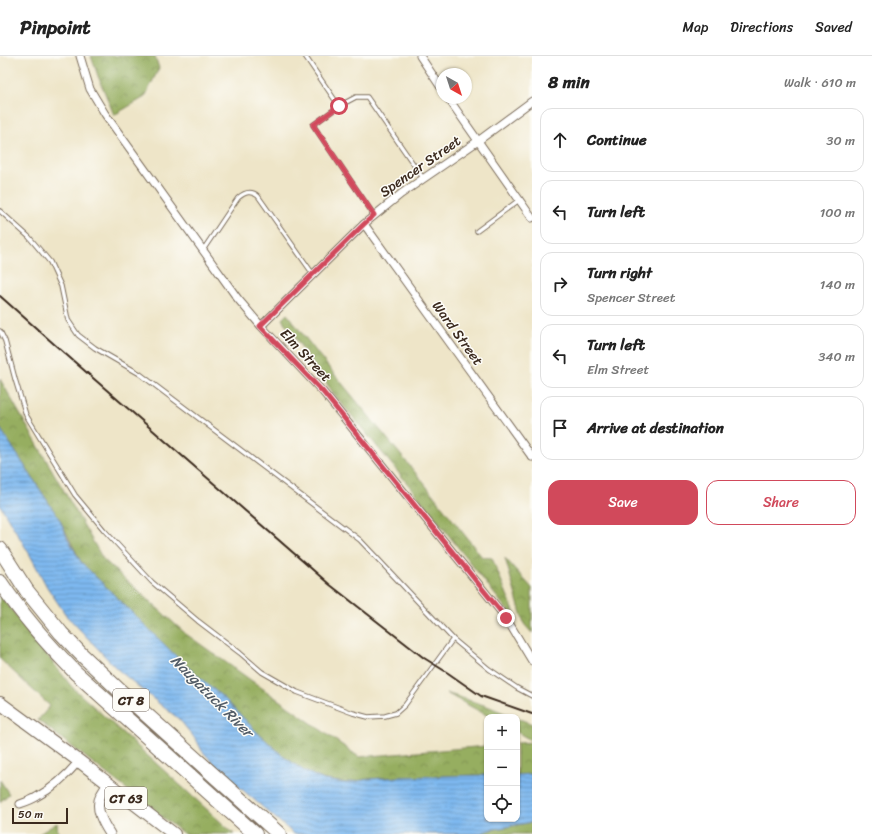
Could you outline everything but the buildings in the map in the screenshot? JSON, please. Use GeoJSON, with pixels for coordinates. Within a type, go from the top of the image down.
{"type":"FeatureCollection","features":[{"type":"Feature","properties":{"kind":"highway","name":"CT 8"},"geometry":{"type":"LineString","coordinates":[[0,550],[15,574],[39,606],[80,653],[119,690],[280,834]]}},
{"type":"Feature","properties":{"kind":"highway","name":"CT 8"},"geometry":{"type":"LineString","coordinates":[[0,582],[39,633],[76,673],[255,834]]}},
{"type":"Feature","properties":{"kind":"main road","name":"CT 63"},"geometry":{"type":"LineString","coordinates":[[0,703],[174,834]]}},
{"type":"Feature","properties":{"kind":"street","name":"Elm Street"},"geometry":{"type":"LineString","coordinates":[[80,56],[90,89],[105,114],[238,299],[260,326],[323,392],[506,618],[532,661]]}},
{"type":"Feature","properties":{"kind":"street"},"geometry":{"type":"LineString","coordinates":[[420,56],[436,80]]}},
{"type":"Feature","properties":{"kind":"street","name":"Spencer Street"},"geometry":{"type":"LineString","coordinates":[[260,326],[374,215],[400,194],[532,102]]}},
{"type":"Feature","properties":{"kind":"street"},"geometry":{"type":"LineString","coordinates":[[452,104],[532,218]]}},
{"type":"Feature","properties":{"kind":"street","name":"Ward Street"},"geometry":{"type":"LineString","coordinates":[[364,224],[532,457]]}},
{"type":"Feature","properties":{"kind":"street"},"geometry":{"type":"LineString","coordinates":[[20,804],[37,797],[60,780],[79,761]]}},
{"type":"Feature","properties":{"kind":"street"},"geometry":{"type":"LineString","coordinates":[[108,784],[98,800],[98,806],[99,813],[110,834]]}},
{"type":"Feature","properties":{"kind":"lane"},"geometry":{"type":"LineString","coordinates":[[305,56],[339,106]]}},
{"type":"Feature","properties":{"kind":"lane"},"geometry":{"type":"LineString","coordinates":[[374,215],[313,125],[339,106],[356,97],[367,97],[423,178]]}},
{"type":"Feature","properties":{"kind":"lane"},"geometry":{"type":"LineString","coordinates":[[203,250],[238,198],[248,192],[254,192],[313,274]]}},
{"type":"Feature","properties":{"kind":"lane"},"geometry":{"type":"LineString","coordinates":[[477,232],[519,200]]}},
{"type":"Feature","properties":{"kind":"lane"},"geometry":{"type":"LineString","coordinates":[[0,211],[29,237],[50,262],[61,286],[68,320],[78,334],[95,348],[140,374],[360,540],[453,639],[489,669],[517,688],[532,696]]}},
{"type":"Feature","properties":{"kind":"lane"},"geometry":{"type":"LineString","coordinates":[[0,332],[5,341],[26,415],[75,495],[104,530],[152,582],[262,672],[297,692],[353,713],[368,717],[385,716],[396,712],[405,706],[453,639]]}},
{"type":"Feature","properties":{"kind":"green space"},"geometry":{"type":"Polygon","coordinates":[[[91,56],[155,56],[159,68],[145,97],[114,115],[91,56]]]}},
{"type":"Feature","properties":{"kind":"green space"},"geometry":{"type":"Polygon","coordinates":[[[287,314],[482,557],[492,558],[517,619],[511,615],[425,505],[334,394],[282,319],[287,314]]]}},
{"type":"Feature","properties":{"kind":"green space"},"geometry":{"type":"Polygon","coordinates":[[[0,379],[103,559],[186,634],[359,757],[484,746],[484,775],[399,777],[369,779],[346,783],[324,780],[304,771],[282,755],[226,700],[182,662],[81,562],[60,520],[0,428],[0,379]]]}},
{"type":"Feature","properties":{"kind":"green space"},"geometry":{"type":"Polygon","coordinates":[[[505,558],[532,588],[532,633],[524,624],[505,558]]]}},
{"type":"Feature","properties":{"kind":"green space"},"geometry":{"type":"Polygon","coordinates":[[[0,595],[72,687],[234,834],[184,834],[38,720],[50,706],[0,659],[0,595]]]}},
{"type":"Feature","properties":{"kind":"green space"},"geometry":{"type":"Polygon","coordinates":[[[446,693],[507,714],[484,714],[446,693]]]}},
{"type":"Feature","properties":{"kind":"green space"},"geometry":{"type":"Polygon","coordinates":[[[520,719],[532,724],[532,741],[520,734],[520,719]]]}},
{"type":"Feature","properties":{"kind":"green space"},"geometry":{"type":"Polygon","coordinates":[[[532,742],[532,774],[520,775],[520,743],[532,742]]]}},
{"type":"Feature","properties":{"kind":"green space"},"geometry":{"type":"Polygon","coordinates":[[[0,780],[9,794],[0,802],[0,780]]]}},
{"type":"Feature","properties":{"kind":"green space"},"geometry":{"type":"Polygon","coordinates":[[[532,822],[532,834],[478,834],[490,830],[532,822]]]}},
{"type":"Feature","properties":{"kind":"green space"},"geometry":{"type":"Polygon","coordinates":[[[57,823],[58,834],[39,834],[57,823]]]}},
{"type":"Feature","properties":{"kind":"water","name":"Naugatuck River"},"geometry":{"type":"Polygon","coordinates":[[[0,428],[60,520],[68,539],[81,562],[182,662],[226,700],[282,755],[304,771],[324,780],[346,783],[369,779],[399,777],[484,775],[484,822],[520,822],[520,775],[532,774],[532,822],[490,830],[478,834],[294,834],[223,773],[202,751],[197,741],[179,719],[116,668],[66,615],[47,587],[0,505],[0,428]]]}},
{"type":"Feature","properties":{"kind":"railway"},"geometry":{"type":"LineString","coordinates":[[0,296],[329,584],[424,658],[481,696],[532,714]]}},
{"type":"Feature","properties":{"kind":"route"},"geometry":{"type":"LineString","coordinates":[[339,106],[313,125],[374,215],[260,326],[323,392],[506,618]]}}]}
